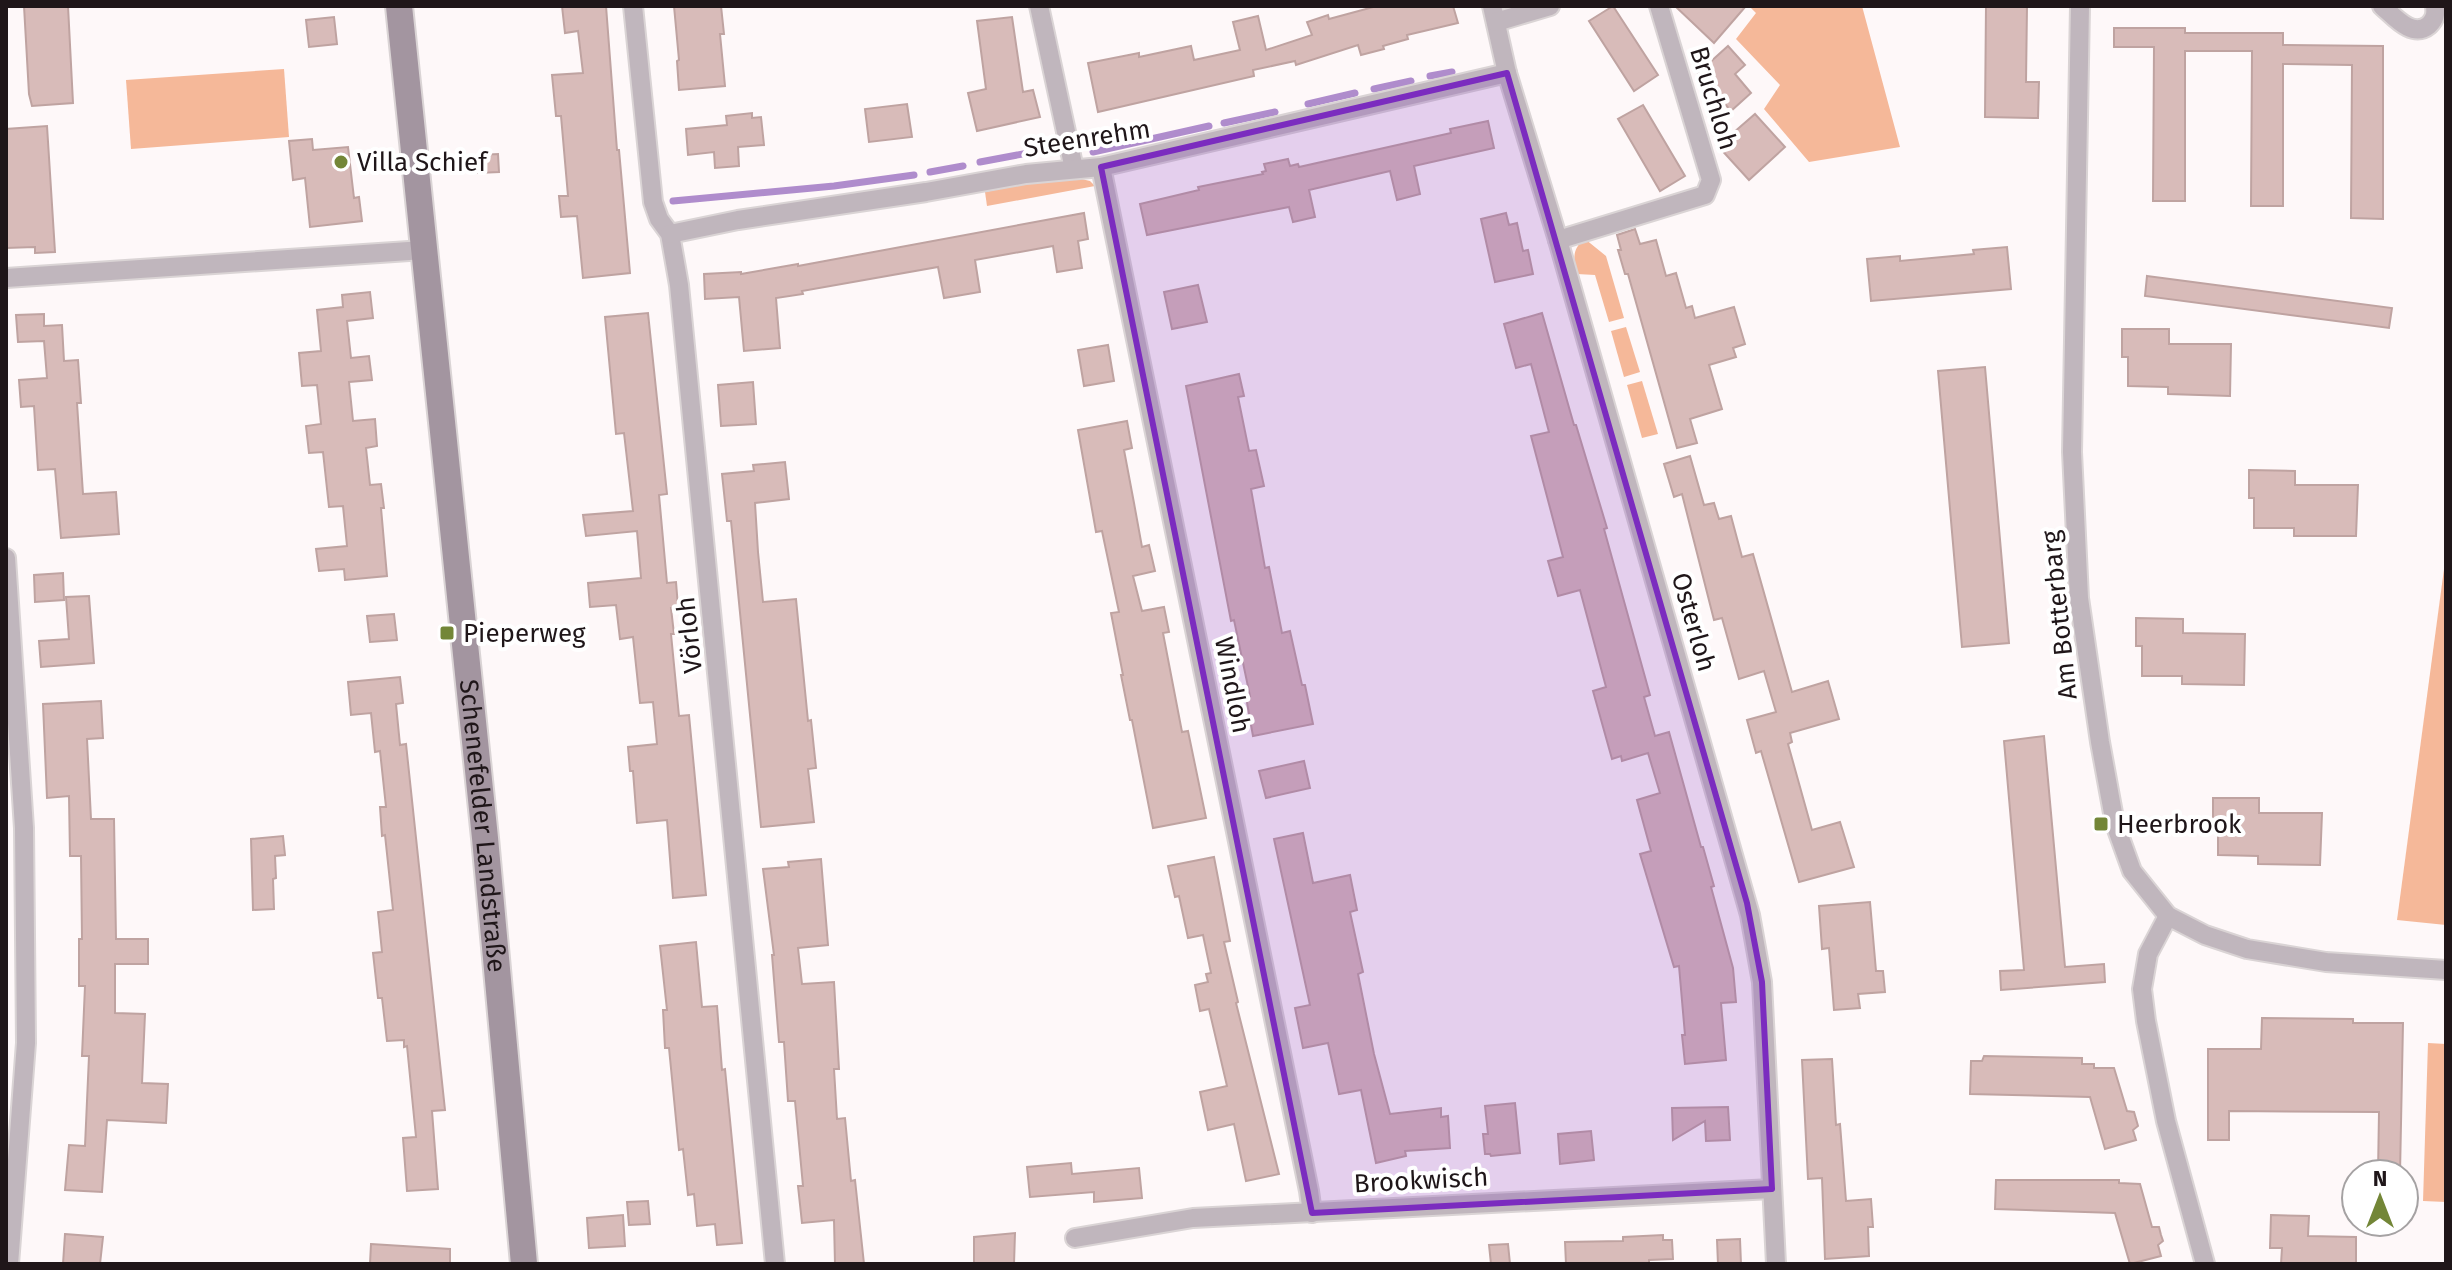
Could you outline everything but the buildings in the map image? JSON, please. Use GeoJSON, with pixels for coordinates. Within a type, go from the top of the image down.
{"type":"FeatureCollection","features":[{"type":"Feature","properties":{"kind":"main road","name":"Schenefelder Landstraße"},"geometry":{"type":"LineString","coordinates":[[399,6],[484,825],[524,1264]]}},
{"type":"Feature","properties":{"kind":"street","name":"Vörloh"},"geometry":{"type":"LineString","coordinates":[[633,6],[653,202],[659,219],[670,234],[679,285],[775,1264]]}},
{"type":"Feature","properties":{"kind":"street"},"geometry":{"type":"LineString","coordinates":[[1039,6],[1074,169]]}},
{"type":"Feature","properties":{"kind":"street"},"geometry":{"type":"LineString","coordinates":[[1494,14],[1550,6]]}},
{"type":"Feature","properties":{"kind":"street","name":"Bruchloh"},"geometry":{"type":"LineString","coordinates":[[1558,240],[1705,195],[1711,180],[1659,6]]}},
{"type":"Feature","properties":{"kind":"street","name":"Am Botterbarg"},"geometry":{"type":"LineString","coordinates":[[2080,6],[2072,452],[2079,598],[2115,824],[2132,871],[2168,916],[2205,935],[2247,949],[2326,962],[2446,970]]}},
{"type":"Feature","properties":{"kind":"street"},"geometry":{"type":"LineString","coordinates":[[2382,6],[2405,26],[2415,29],[2431,23],[2436,14],[2435,6]]}},
{"type":"Feature","properties":{"kind":"street","name":"Osterloh"},"geometry":{"type":"LineString","coordinates":[[1494,14],[1507,73],[1558,240],[1747,903],[1762,982],[1776,1264]]}},
{"type":"Feature","properties":{"kind":"street","name":"Steenrehm"},"geometry":{"type":"LineString","coordinates":[[670,234],[738,220],[1026,174],[1101,167],[1507,73]]}},
{"type":"Feature","properties":{"kind":"street","name":"Windloh"},"geometry":{"type":"LineString","coordinates":[[1101,167],[1312,1213]]}},
{"type":"Feature","properties":{"kind":"street"},"geometry":{"type":"LineString","coordinates":[[6,278],[424,250]]}},
{"type":"Feature","properties":{"kind":"street"},"geometry":{"type":"LineString","coordinates":[[6,558],[24,828],[26,1028],[9,1264]]}},
{"type":"Feature","properties":{"kind":"street"},"geometry":{"type":"LineString","coordinates":[[2168,916],[2148,954],[2142,989],[2166,1121],[2205,1264]]}},
{"type":"Feature","properties":{"kind":"street","name":"Brookwisch"},"geometry":{"type":"LineString","coordinates":[[1075,1238],[1193,1218],[1772,1189]]}},
{"type":"Feature","properties":{"kind":"highlighted area"},"geometry":{"type":"Polygon","coordinates":[[[1507,73],[1747,903],[1762,982],[1772,1189],[1312,1213],[1101,167],[1507,73]]]}},
{"type":"Feature","properties":{"kind":"shaded area"},"geometry":{"type":"Polygon","coordinates":[[[1749,6],[1862,6],[1900,147],[1809,162],[1764,109],[1780,85],[1736,39],[1756,13],[1749,6]]]}},
{"type":"Feature","properties":{"kind":"shaded area"},"geometry":{"type":"Polygon","coordinates":[[[284,69],[289,137],[131,149],[126,80],[284,69]]]}},
{"type":"Feature","properties":{"kind":"shaded area"},"geometry":{"type":"Polygon","coordinates":[[[1077,178],[1090,181],[1095,186],[987,206],[985,192],[1077,178]]]}},
{"type":"Feature","properties":{"kind":"shaded area"},"geometry":{"type":"Polygon","coordinates":[[[1585,239],[1606,256],[1624,318],[1609,322],[1595,275],[1577,274],[1575,255],[1585,239]]]}},
{"type":"Feature","properties":{"kind":"shaded area"},"geometry":{"type":"Polygon","coordinates":[[[1626,327],[1640,372],[1624,377],[1611,331],[1626,327]]]}},
{"type":"Feature","properties":{"kind":"shaded area"},"geometry":{"type":"Polygon","coordinates":[[[1642,381],[1658,434],[1642,438],[1627,385],[1642,381]]]}},
{"type":"Feature","properties":{"kind":"shaded area"},"geometry":{"type":"Polygon","coordinates":[[[2446,554],[2446,925],[2397,920],[2446,554]]]}},
{"type":"Feature","properties":{"kind":"shaded area"},"geometry":{"type":"Polygon","coordinates":[[[2428,1043],[2446,1044],[2446,1202],[2423,1201],[2428,1043]]]}},
{"type":"Feature","properties":{"kind":"waterway"},"geometry":{"type":"LineString","coordinates":[[1430,76],[1452,72]]}},
{"type":"Feature","properties":{"kind":"waterway"},"geometry":{"type":"LineString","coordinates":[[1374,89],[1411,81]]}},
{"type":"Feature","properties":{"kind":"waterway"},"geometry":{"type":"LineString","coordinates":[[1308,104],[1355,93]]}},
{"type":"Feature","properties":{"kind":"waterway"},"geometry":{"type":"LineString","coordinates":[[1224,123],[1275,112]]}},
{"type":"Feature","properties":{"kind":"waterway"},"geometry":{"type":"LineString","coordinates":[[1093,152],[1209,126]]}},
{"type":"Feature","properties":{"kind":"waterway"},"geometry":{"type":"LineString","coordinates":[[980,162],[1049,149]]}},
{"type":"Feature","properties":{"kind":"waterway"},"geometry":{"type":"LineString","coordinates":[[930,172],[963,166]]}},
{"type":"Feature","properties":{"kind":"waterway"},"geometry":{"type":"LineString","coordinates":[[673,201],[914,175]]}},
{"type":"Feature","properties":{"kind":"place","name":"Villa Schief"},"geometry":{"type":"Point","coordinates":[341,162]}},
{"type":"Feature","properties":{"kind":"place","name":"Pieperweg"},"geometry":{"type":"Point","coordinates":[447,633]}},
{"type":"Feature","properties":{"kind":"place","name":"Heerbrook"},"geometry":{"type":"Point","coordinates":[2101,824]}}]}
